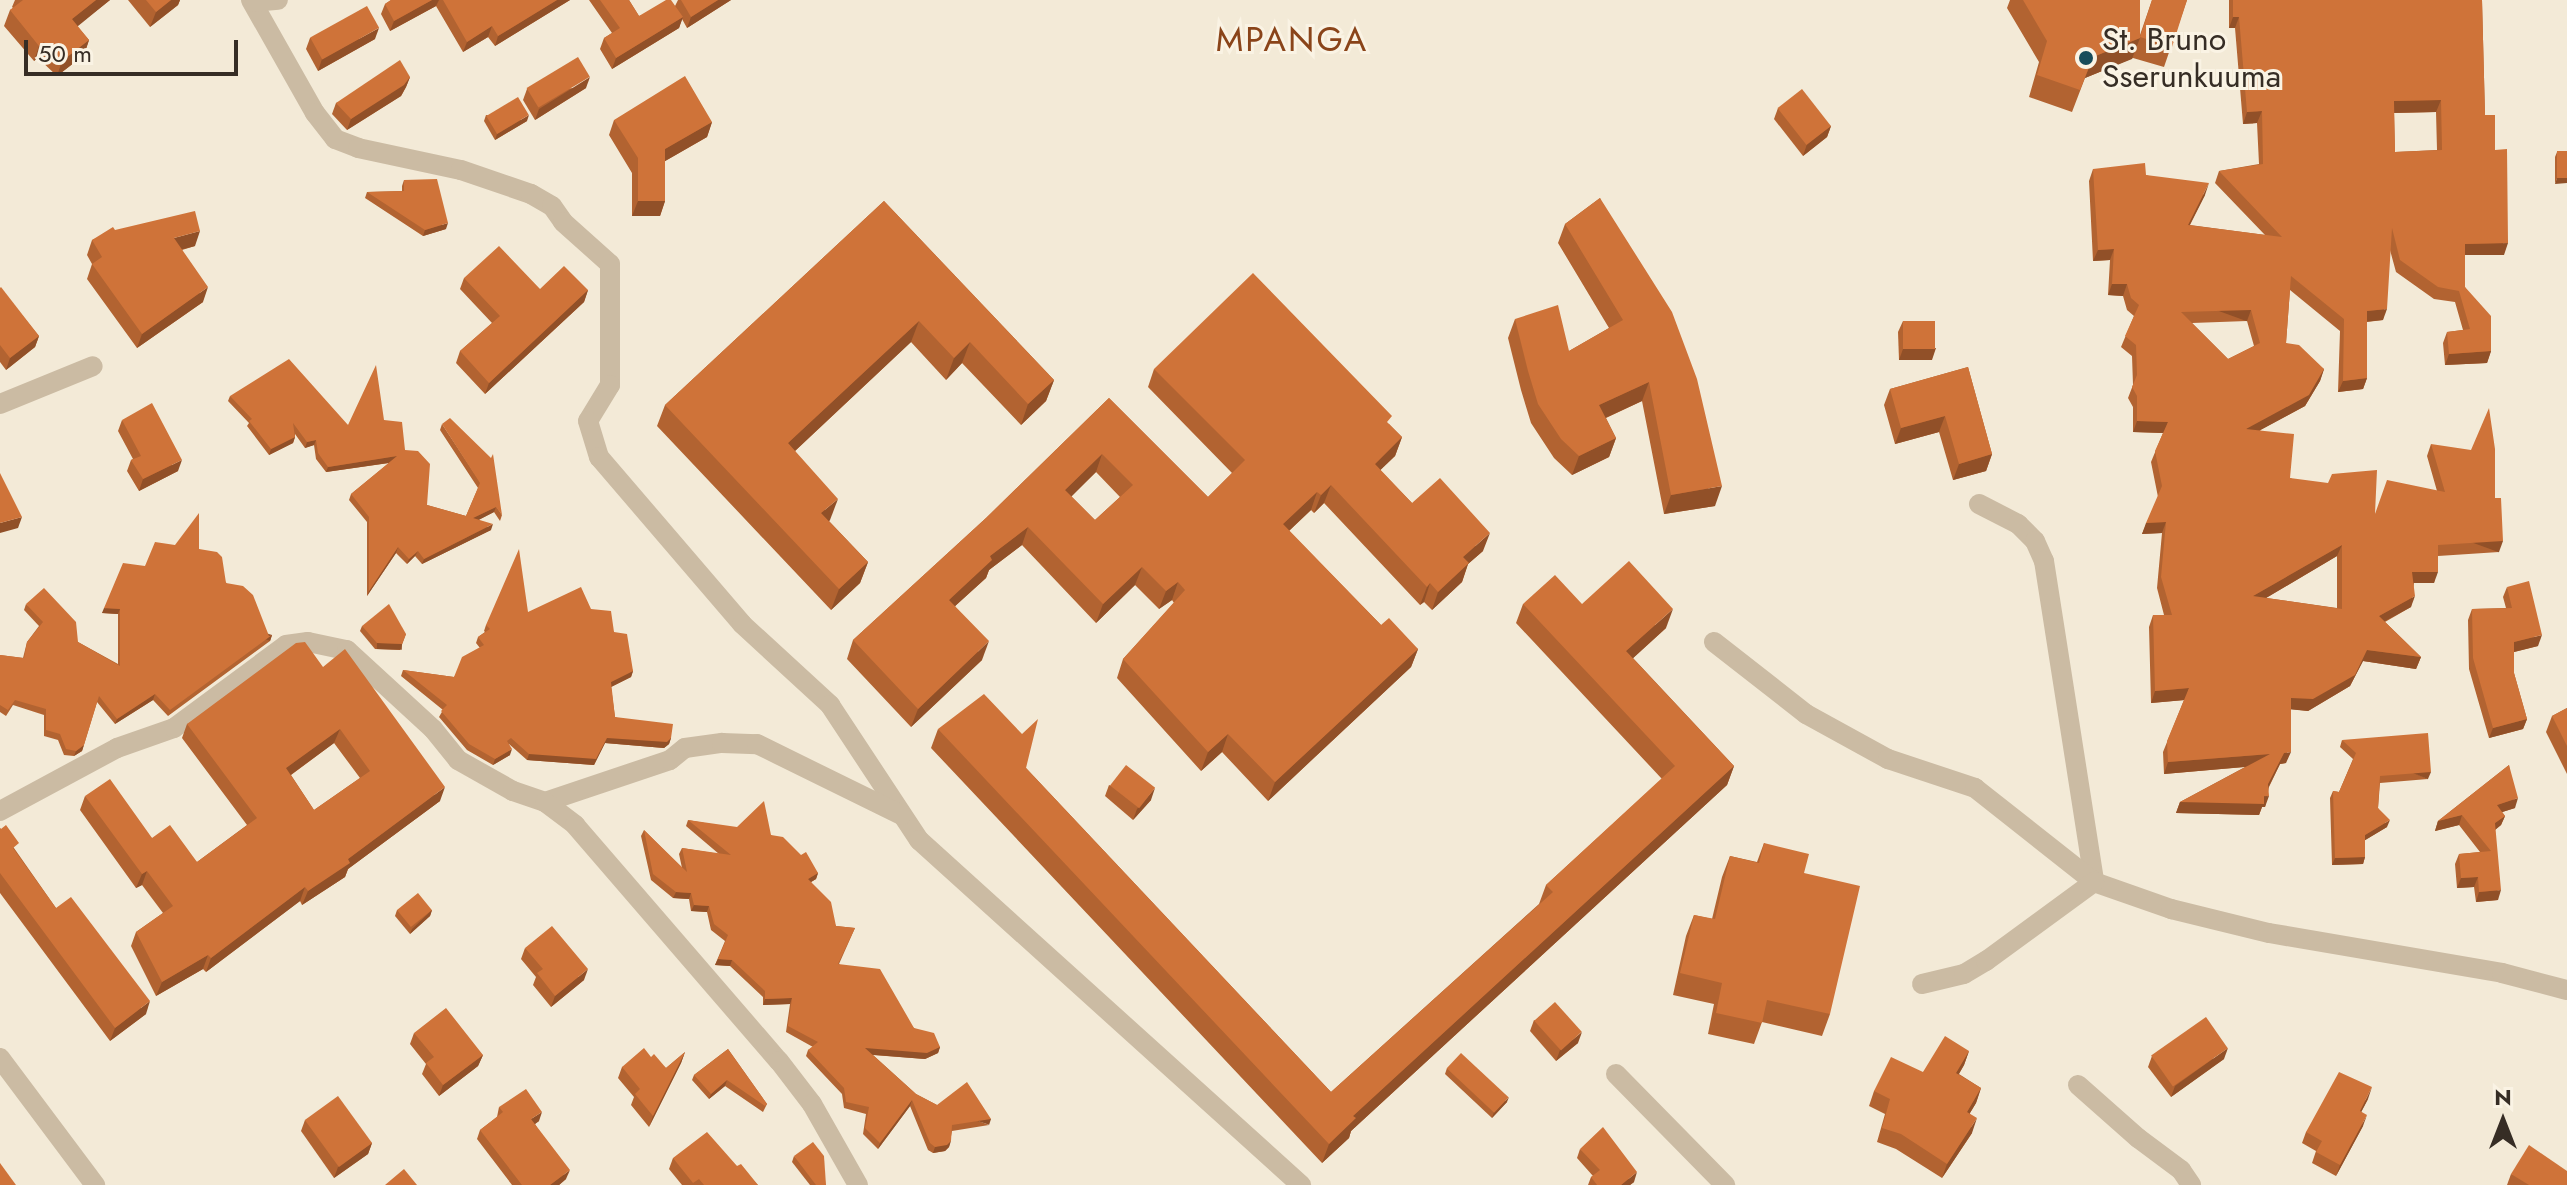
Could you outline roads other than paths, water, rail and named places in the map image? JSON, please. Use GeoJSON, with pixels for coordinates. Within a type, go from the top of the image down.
{"type":"FeatureCollection","features":[{"type":"Feature","properties":{"kind":"street"},"geometry":{"type":"LineString","coordinates":[[278,0],[252,1],[315,113],[335,139],[358,148],[461,170],[531,194],[552,206],[563,222],[610,264],[610,385],[588,421],[599,457],[742,624],[830,705],[919,840],[1301,1185]]}},
{"type":"Feature","properties":{"kind":"street"},"geometry":{"type":"LineString","coordinates":[[0,404],[93,366]]}},
{"type":"Feature","properties":{"kind":"street"},"geometry":{"type":"LineString","coordinates":[[1979,504],[2018,524],[2035,541],[2044,561],[2094,882]]}},
{"type":"Feature","properties":{"kind":"street"},"geometry":{"type":"LineString","coordinates":[[0,811],[117,748],[174,728],[278,650],[296,642],[347,650],[433,729],[458,760],[513,791],[545,802],[575,825],[779,1061],[812,1104],[858,1185]]}},
{"type":"Feature","properties":{"kind":"street"},"geometry":{"type":"LineString","coordinates":[[1714,642],[1806,714],[1888,759],[1975,788],[2094,882],[2171,909],[2269,933],[2502,973],[2567,990]]}},
{"type":"Feature","properties":{"kind":"street"},"geometry":{"type":"LineString","coordinates":[[545,802],[670,760],[685,748],[722,743],[757,744],[901,815]]}},
{"type":"Feature","properties":{"kind":"street"},"geometry":{"type":"LineString","coordinates":[[1922,984],[1964,974],[1986,961],[2094,882]]}},
{"type":"Feature","properties":{"kind":"street"},"geometry":{"type":"LineString","coordinates":[[0,1058],[95,1185]]}},
{"type":"Feature","properties":{"kind":"street"},"geometry":{"type":"LineString","coordinates":[[1616,1074],[1725,1185]]}},
{"type":"Feature","properties":{"kind":"street"},"geometry":{"type":"LineString","coordinates":[[2078,1085],[2138,1138],[2181,1170],[2191,1185]]}},
{"type":"Feature","properties":{"kind":"place","name":"St. Bruno Sserunkuuma"},"geometry":{"type":"Point","coordinates":[2086,58]}},
{"type":"Feature","properties":{"kind":"district","name":"MPANGA"},"geometry":{"type":"Point","coordinates":[1292,40]}}]}
